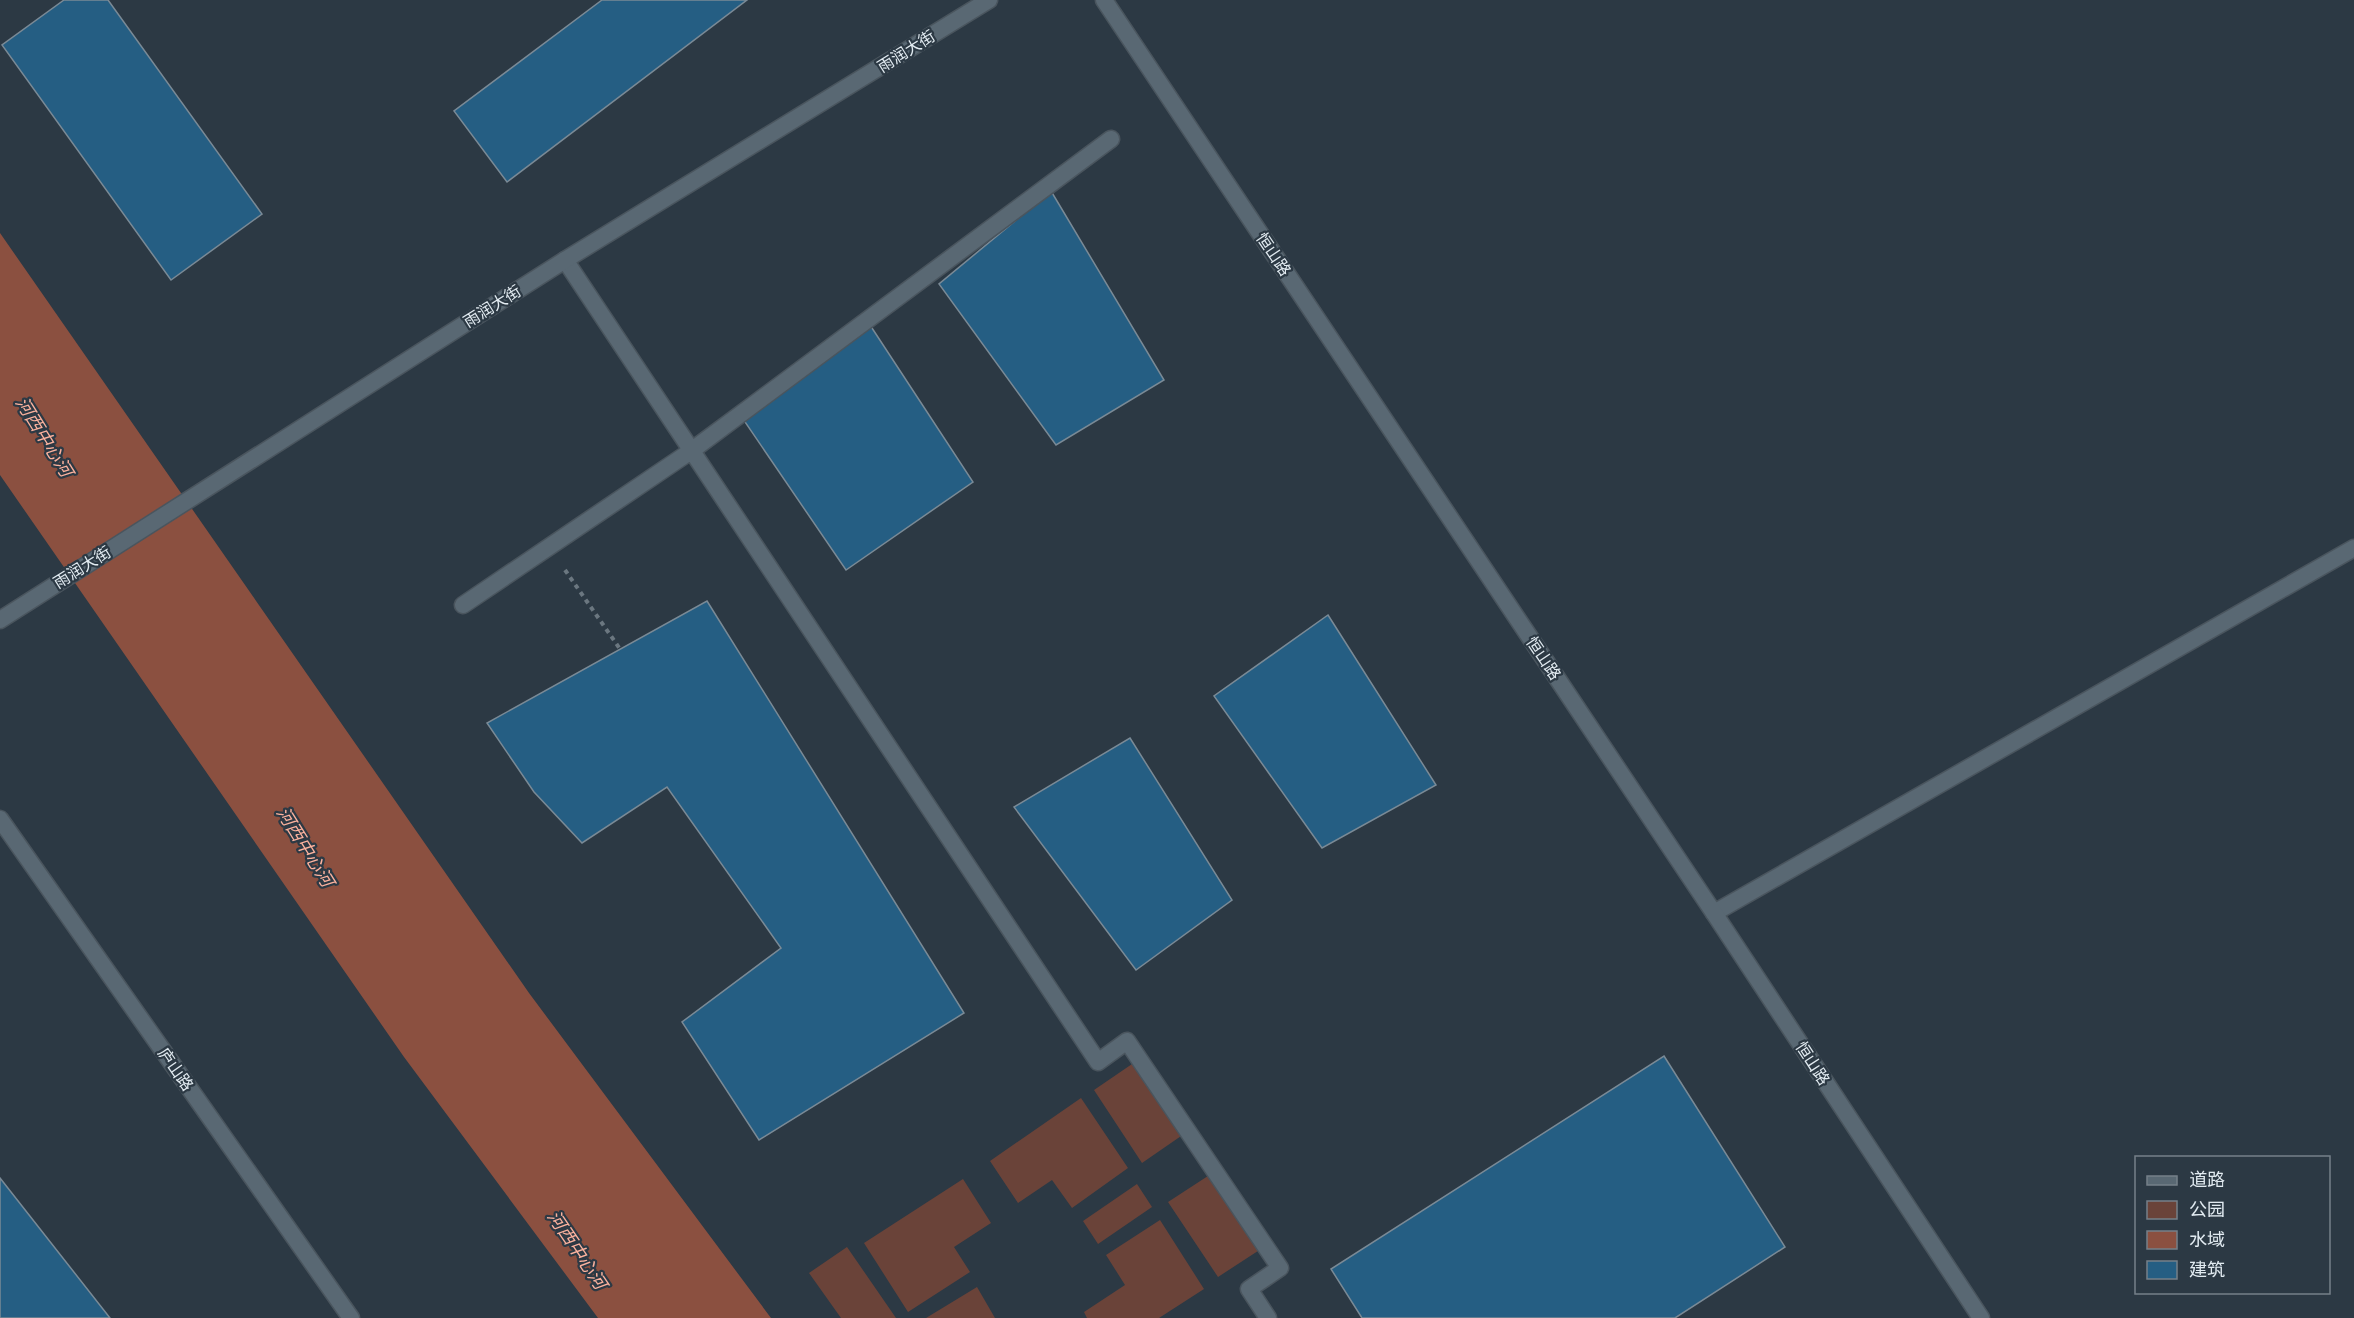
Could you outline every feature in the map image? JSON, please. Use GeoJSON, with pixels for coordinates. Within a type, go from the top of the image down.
{"type":"FeatureCollection","features":[{"type":"Feature","properties":{"kind":"street","name":"雨润大街"},"geometry":{"type":"LineString","coordinates":[[0,620],[565,260],[989,0]]}},
{"type":"Feature","properties":{"kind":"street","name":"恒山路"},"geometry":{"type":"LineString","coordinates":[[1104,0],[1714,913],[1981,1318]]}},
{"type":"Feature","properties":{"kind":"street"},"geometry":{"type":"LineString","coordinates":[[463,605],[691,451],[1111,139]]}},
{"type":"Feature","properties":{"kind":"street"},"geometry":{"type":"LineString","coordinates":[[565,260],[1098,1062],[1127,1041],[1280,1268],[1249,1289],[1268,1318]]}},
{"type":"Feature","properties":{"kind":"street"},"geometry":{"type":"LineString","coordinates":[[1714,913],[2354,548]]}},
{"type":"Feature","properties":{"kind":"street","name":"庐山路"},"geometry":{"type":"LineString","coordinates":[[0,819],[351,1318]]}},
{"type":"Feature","properties":{"kind":"path"},"geometry":{"type":"LineString","coordinates":[[549,547],[620,650]]}},
{"type":"Feature","properties":{"kind":"green space"},"geometry":{"type":"Polygon","coordinates":[[[1135,1062],[1184,1134],[1142,1163],[1094,1090],[1135,1062]]]}},
{"type":"Feature","properties":{"kind":"green space"},"geometry":{"type":"Polygon","coordinates":[[[1081,1098],[1128,1168],[1072,1208],[1052,1180],[1018,1203],[990,1161],[1081,1098]]]}},
{"type":"Feature","properties":{"kind":"green space"},"geometry":{"type":"Polygon","coordinates":[[[1211,1174],[1261,1249],[1218,1277],[1168,1202],[1211,1174]]]}},
{"type":"Feature","properties":{"kind":"green space"},"geometry":{"type":"Polygon","coordinates":[[[963,1179],[991,1223],[954,1247],[970,1272],[908,1312],[864,1243],[963,1179]]]}},
{"type":"Feature","properties":{"kind":"green space"},"geometry":{"type":"Polygon","coordinates":[[[1137,1184],[1152,1207],[1098,1244],[1083,1221],[1137,1184]]]}},
{"type":"Feature","properties":{"kind":"green space"},"geometry":{"type":"Polygon","coordinates":[[[1160,1220],[1204,1289],[1159,1318],[1087,1318],[1084,1312],[1125,1285],[1106,1255],[1160,1220]]]}},
{"type":"Feature","properties":{"kind":"green space"},"geometry":{"type":"Polygon","coordinates":[[[847,1247],[896,1318],[841,1318],[809,1273],[847,1247]]]}},
{"type":"Feature","properties":{"kind":"green space"},"geometry":{"type":"Polygon","coordinates":[[[977,1287],[995,1318],[926,1318],[977,1287]]]}},
{"type":"Feature","properties":{"kind":"water","name":"河西中心河"},"geometry":{"type":"Polygon","coordinates":[[[0,233],[529,993],[771,1318],[598,1318],[404,1057],[0,475],[0,233]]]}},
{"type":"Feature","properties":{"kind":"building"},"geometry":{"type":"Polygon","coordinates":[[[64,0],[108,0],[262,214],[171,280],[2,45],[64,0]]]}},
{"type":"Feature","properties":{"kind":"building"},"geometry":{"type":"Polygon","coordinates":[[[602,0],[747,0],[507,182],[454,111],[602,0]]]}},
{"type":"Feature","properties":{"kind":"building"},"geometry":{"type":"Polygon","coordinates":[[[1051,191],[1164,380],[1056,445],[939,284],[1051,191]]]}},
{"type":"Feature","properties":{"kind":"building"},"geometry":{"type":"Polygon","coordinates":[[[870,325],[973,482],[846,570],[743,419],[870,325]]]}},
{"type":"Feature","properties":{"kind":"building"},"geometry":{"type":"Polygon","coordinates":[[[707,601],[964,1013],[759,1140],[682,1022],[781,948],[667,787],[582,843],[534,792],[487,723],[707,601]]]}},
{"type":"Feature","properties":{"kind":"building"},"geometry":{"type":"Polygon","coordinates":[[[1328,615],[1436,785],[1322,848],[1214,696],[1328,615]]]}},
{"type":"Feature","properties":{"kind":"building"},"geometry":{"type":"Polygon","coordinates":[[[1130,738],[1232,900],[1136,970],[1014,807],[1130,738]]]}},
{"type":"Feature","properties":{"kind":"building"},"geometry":{"type":"Polygon","coordinates":[[[1664,1056],[1785,1247],[1675,1318],[1362,1318],[1331,1269],[1664,1056]]]}},
{"type":"Feature","properties":{"kind":"building"},"geometry":{"type":"Polygon","coordinates":[[[0,1178],[110,1318],[0,1318],[0,1178]]]}}]}
